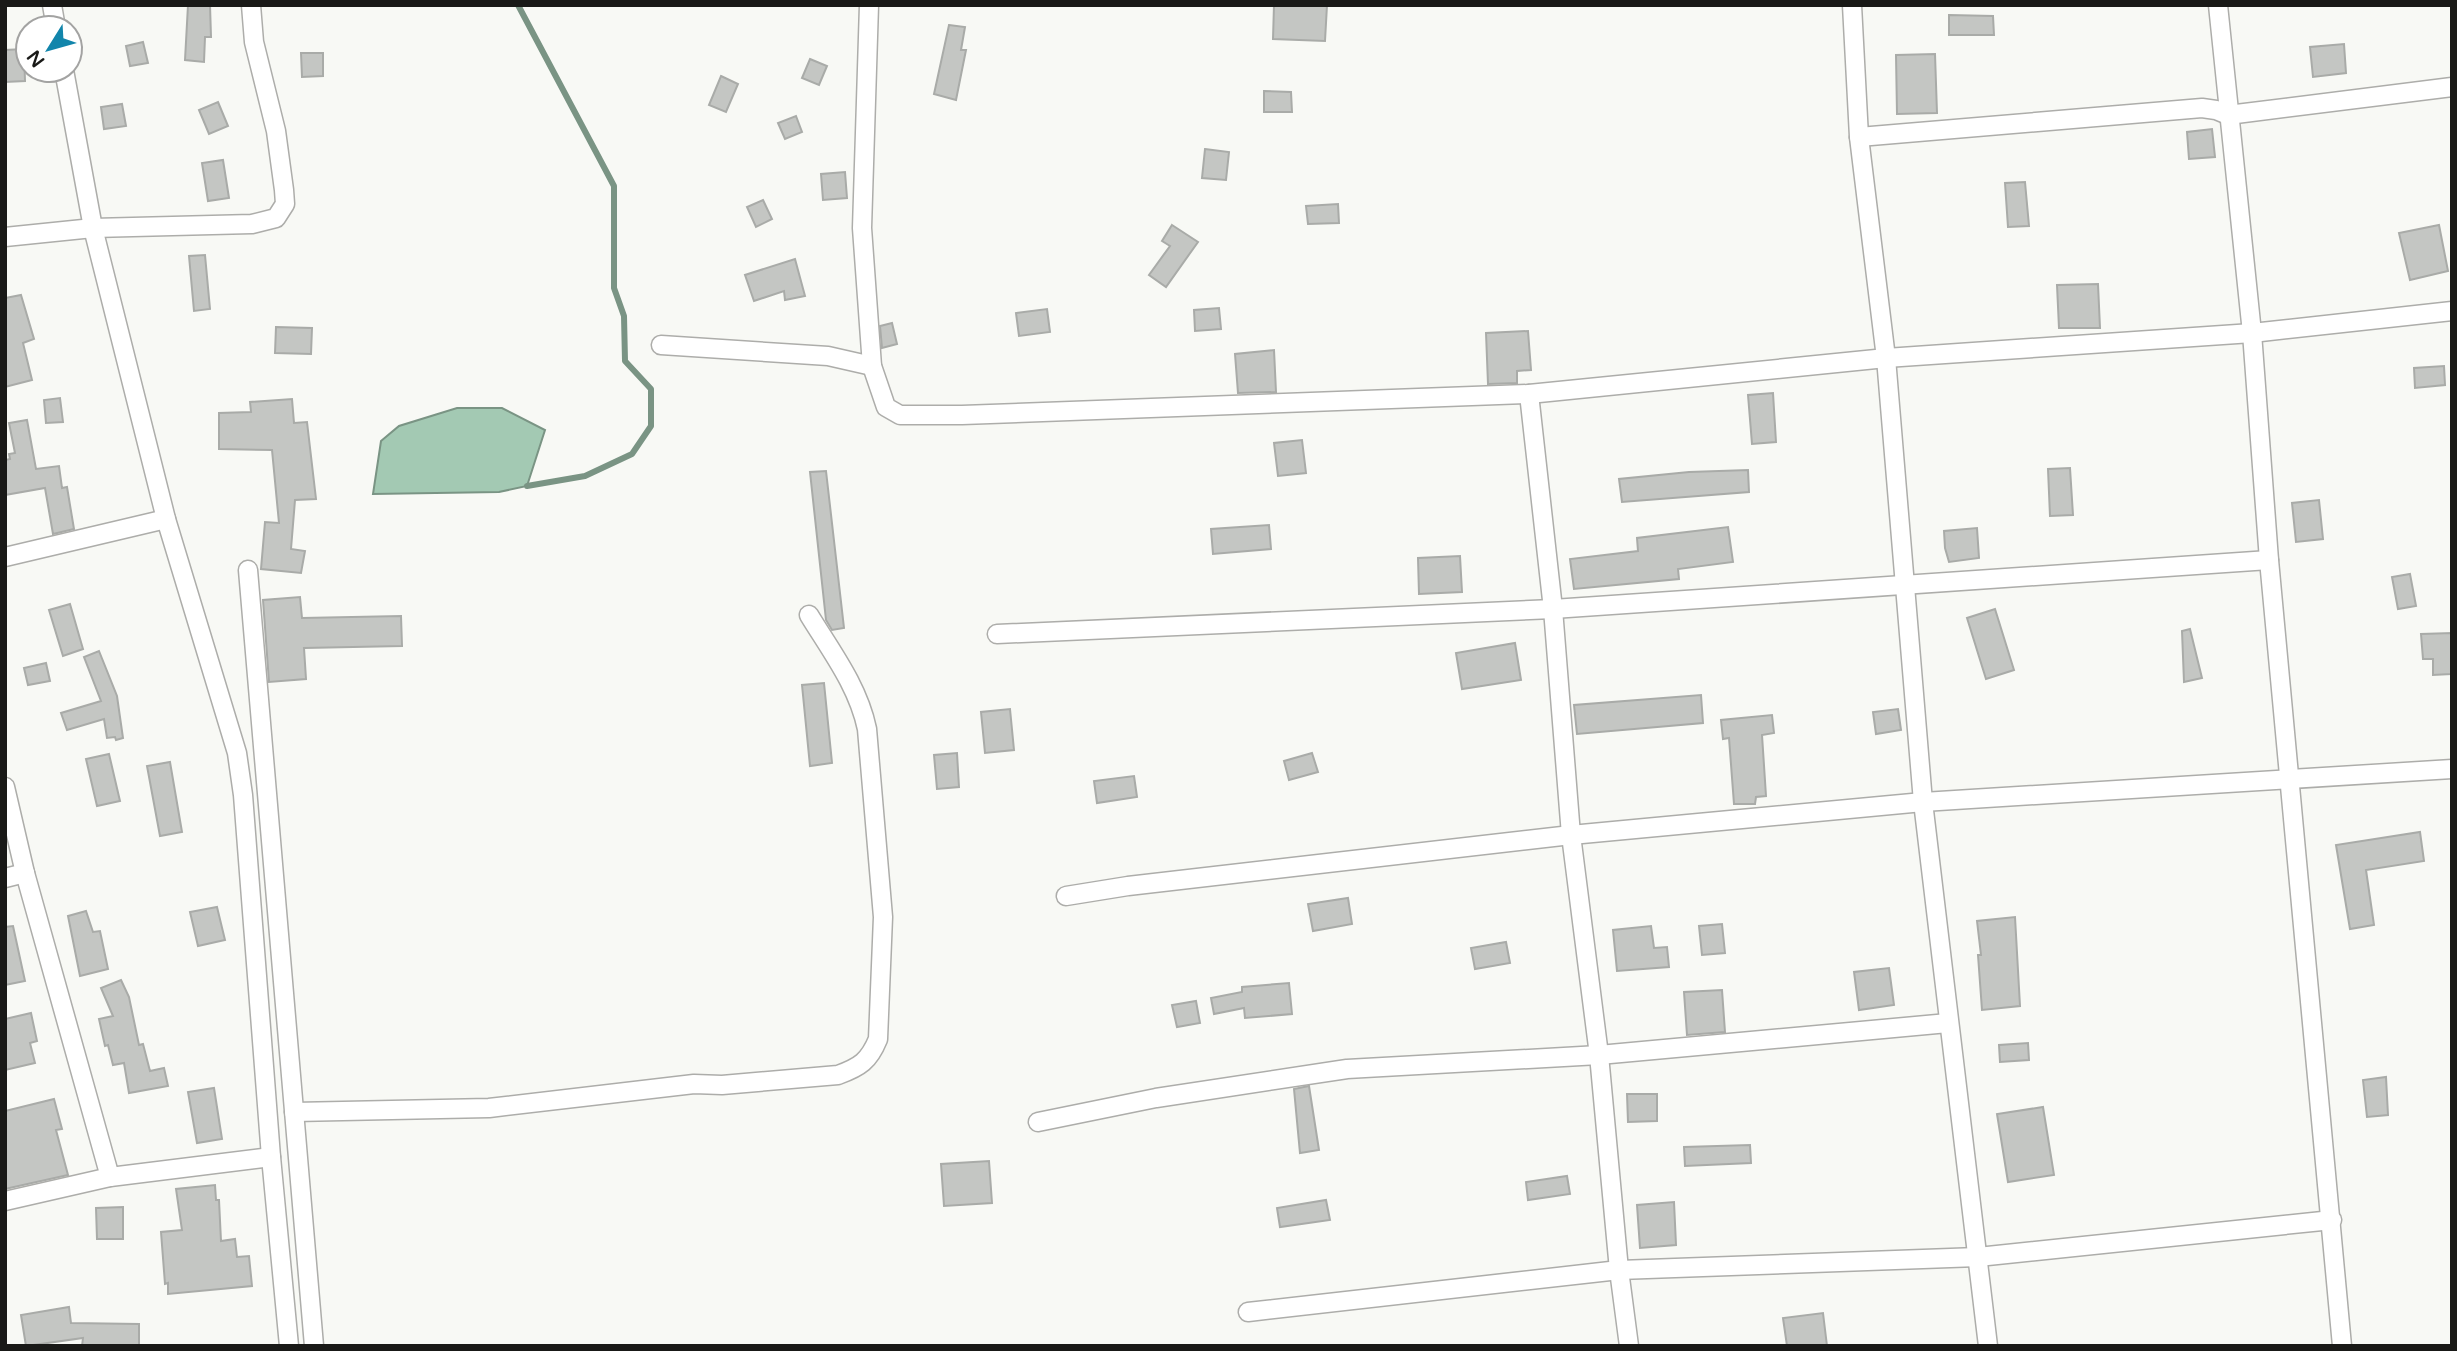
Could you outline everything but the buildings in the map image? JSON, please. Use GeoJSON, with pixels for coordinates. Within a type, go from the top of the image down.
{"type":"FeatureCollection","features":[{"type":"Feature","properties":{"kind":"street"},"geometry":{"type":"LineString","coordinates":[[5,237],[93,228],[252,224],[276,218],[285,204],[284,190],[276,131],[254,42],[251,5]]}},
{"type":"Feature","properties":{"kind":"street"},"geometry":{"type":"LineString","coordinates":[[869,5],[862,228],[872,366],[886,407],[900,415],[1209,407],[1529,394],[1886,358],[2252,333],[2452,311]]}},
{"type":"Feature","properties":{"kind":"street"},"geometry":{"type":"LineString","coordinates":[[1852,5],[1859,137],[1886,358],[1923,802],[1988,1346]]}},
{"type":"Feature","properties":{"kind":"street"},"geometry":{"type":"LineString","coordinates":[[2218,5],[2252,333],[2269,560],[2342,1346]]}},
{"type":"Feature","properties":{"kind":"street"},"geometry":{"type":"LineString","coordinates":[[67,84],[93,228],[166,519],[237,753],[243,795],[271,1157],[289,1346]]}},
{"type":"Feature","properties":{"kind":"street"},"geometry":{"type":"LineString","coordinates":[[1859,137],[2202,108],[2228,115],[2452,87]]}},
{"type":"Feature","properties":{"kind":"street"},"geometry":{"type":"LineString","coordinates":[[660,345],[828,356],[872,366]]}},
{"type":"Feature","properties":{"kind":"street"},"geometry":{"type":"LineString","coordinates":[[1529,394],[1553,609],[1571,835],[1599,1055],[1619,1270],[1629,1346]]}},
{"type":"Feature","properties":{"kind":"street"},"geometry":{"type":"LineString","coordinates":[[5,557],[166,519]]}},
{"type":"Feature","properties":{"kind":"street"},"geometry":{"type":"LineString","coordinates":[[997,634],[1553,609],[2269,560]]}},
{"type":"Feature","properties":{"kind":"street"},"geometry":{"type":"LineString","coordinates":[[247,570],[314,1346]]}},
{"type":"Feature","properties":{"kind":"street"},"geometry":{"type":"LineString","coordinates":[[294,1112],[527,1105],[694,1084],[722,1085],[838,1074],[852,1070],[871,1056],[878,1040],[883,917],[867,729],[862,705],[808,615]]}},
{"type":"Feature","properties":{"kind":"street"},"geometry":{"type":"LineString","coordinates":[[1066,896],[1128,886],[1571,835],[1923,802],[2452,769]]}},
{"type":"Feature","properties":{"kind":"street"},"geometry":{"type":"LineString","coordinates":[[5,787],[25,873],[110,1177]]}},
{"type":"Feature","properties":{"kind":"street"},"geometry":{"type":"LineString","coordinates":[[5,877],[25,873]]}},
{"type":"Feature","properties":{"kind":"street"},"geometry":{"type":"LineString","coordinates":[[1038,1122],[1156,1098],[1347,1069],[1599,1055],[1948,1023]]}},
{"type":"Feature","properties":{"kind":"street"},"geometry":{"type":"LineString","coordinates":[[5,1201],[110,1177],[271,1157]]}},
{"type":"Feature","properties":{"kind":"street"},"geometry":{"type":"LineString","coordinates":[[1248,1312],[1619,1270],[1978,1257],[2332,1220]]}},
{"type":"Feature","properties":{"kind":"shaded area"},"geometry":{"type":"Polygon","coordinates":[[[457,408],[502,408],[545,430],[527,486],[499,492],[373,494],[381,441],[399,426],[457,408]]]}},
{"type":"Feature","properties":{"kind":"waterway"},"geometry":{"type":"LineString","coordinates":[[518,5],[614,186],[614,288],[624,316],[625,361],[651,389],[651,426],[632,454],[585,476],[527,486]]}}]}
